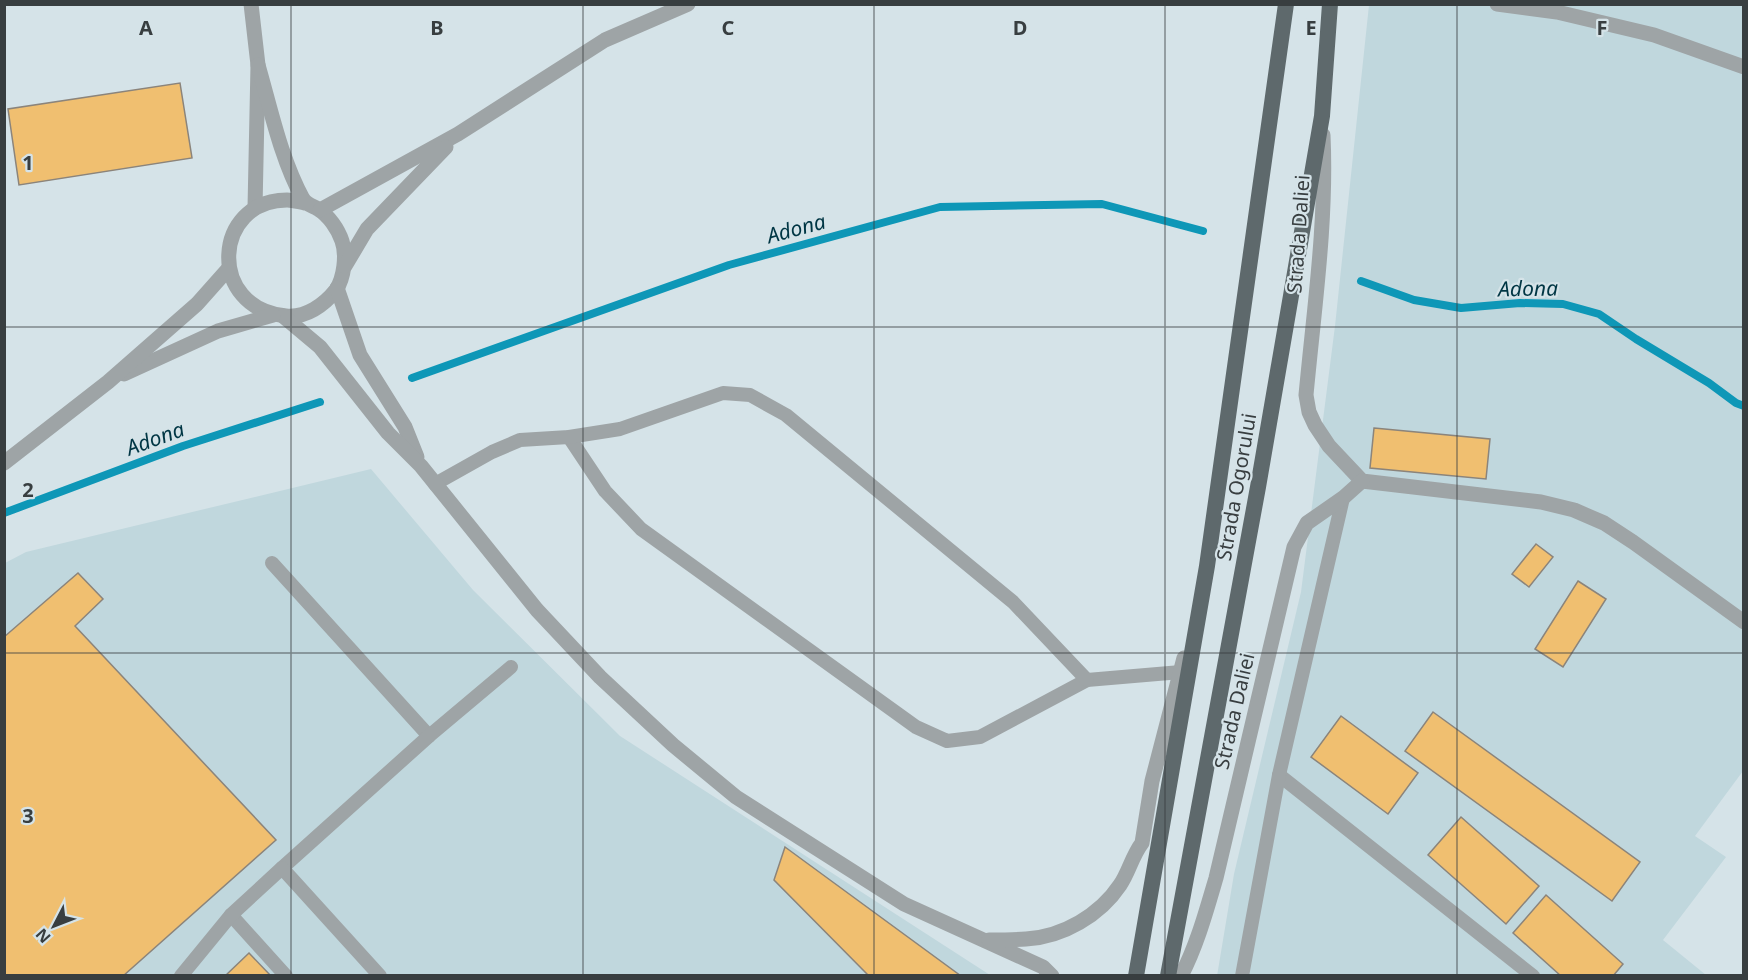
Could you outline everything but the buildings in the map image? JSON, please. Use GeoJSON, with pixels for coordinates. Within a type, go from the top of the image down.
{"type":"FeatureCollection","features":[{"type":"Feature","properties":{"kind":"highway","name":"Strada Ogorului"},"geometry":{"type":"LineString","coordinates":[[1136,975],[1207,566],[1286,4]]}},
{"type":"Feature","properties":{"kind":"highway","name":"Strada Ogorului"},"geometry":{"type":"LineString","coordinates":[[1168,975],[1260,476],[1322,116],[1330,4]]}},
{"type":"Feature","properties":{"kind":"street"},"geometry":{"type":"LineString","coordinates":[[250,4],[258,65],[255,208]]}},
{"type":"Feature","properties":{"kind":"street"},"geometry":{"type":"LineString","coordinates":[[320,210],[458,134],[605,40],[688,4]]}},
{"type":"Feature","properties":{"kind":"street"},"geometry":{"type":"LineString","coordinates":[[1497,4],[1557,12],[1654,35],[1743,67]]}},
{"type":"Feature","properties":{"kind":"street"},"geometry":{"type":"LineString","coordinates":[[258,65],[285,156],[305,203]]}},
{"type":"Feature","properties":{"kind":"street","name":"Strada Daliei"},"geometry":{"type":"LineString","coordinates":[[1181,975],[1203,923],[1216,878],[1294,547],[1307,523],[1343,498],[1362,480],[1329,446],[1309,412],[1306,395],[1321,225],[1324,171],[1322,116]]}},
{"type":"Feature","properties":{"kind":"street"},"geometry":{"type":"LineString","coordinates":[[345,266],[343,243],[333,222],[320,210],[305,203],[288,200],[271,202],[255,208],[233,234],[228,251],[229,268],[234,284],[244,298],[257,309],[290,316],[307,313],[322,305],[337,288],[345,266],[367,229],[458,134]]}},
{"type":"Feature","properties":{"kind":"street"},"geometry":{"type":"LineString","coordinates":[[4,464],[108,382],[197,304],[229,268]]}},
{"type":"Feature","properties":{"kind":"street"},"geometry":{"type":"LineString","coordinates":[[337,288],[360,355],[405,427],[421,466]]}},
{"type":"Feature","properties":{"kind":"street"},"geometry":{"type":"LineString","coordinates":[[108,382],[218,331],[278,315]]}},
{"type":"Feature","properties":{"kind":"street"},"geometry":{"type":"LineString","coordinates":[[278,315],[320,347],[388,433],[421,466],[537,610],[600,677],[673,745],[736,797],[904,904],[1043,967],[1052,975]]}},
{"type":"Feature","properties":{"kind":"street"},"geometry":{"type":"LineString","coordinates":[[1362,480],[1541,502],[1574,510],[1614,529],[1743,622]]}},
{"type":"Feature","properties":{"kind":"street"},"geometry":{"type":"LineString","coordinates":[[986,940],[1029,939],[1057,932],[1080,922],[1102,907],[1121,884],[1142,843],[1152,781],[1207,566]]}},
{"type":"Feature","properties":{"kind":"lane"},"geometry":{"type":"LineString","coordinates":[[435,484],[492,452],[520,440],[569,437],[620,429],[723,393],[750,395],[786,415],[1013,602],[1087,680]]}},
{"type":"Feature","properties":{"kind":"lane"},"geometry":{"type":"LineString","coordinates":[[569,437],[605,491],[641,529],[916,728],[947,741],[980,737],[1087,680],[1181,672]]}},
{"type":"Feature","properties":{"kind":"lane"},"geometry":{"type":"LineString","coordinates":[[1242,975],[1279,775],[1343,498]]}},
{"type":"Feature","properties":{"kind":"lane"},"geometry":{"type":"LineString","coordinates":[[272,563],[429,736]]}},
{"type":"Feature","properties":{"kind":"lane"},"geometry":{"type":"LineString","coordinates":[[181,975],[231,915],[429,736],[510,667]]}},
{"type":"Feature","properties":{"kind":"lane"},"geometry":{"type":"LineString","coordinates":[[1279,775],[1533,975]]}},
{"type":"Feature","properties":{"kind":"lane"},"geometry":{"type":"LineString","coordinates":[[282,868],[380,975]]}},
{"type":"Feature","properties":{"kind":"lane"},"geometry":{"type":"LineString","coordinates":[[231,915],[286,975]]}},
{"type":"Feature","properties":{"kind":"shaded area"},"geometry":{"type":"Polygon","coordinates":[[[1369,5],[1743,5],[1743,771],[1695,836],[1726,857],[1663,940],[1706,975],[1217,976],[1234,874],[1301,592],[1335,326],[1369,5]]]}},
{"type":"Feature","properties":{"kind":"shaded area"},"geometry":{"type":"Polygon","coordinates":[[[371,469],[473,590],[620,736],[990,975],[5,976],[5,563],[26,552],[371,469]]]}},
{"type":"Feature","properties":{"kind":"waterway","name":"Adona"},"geometry":{"type":"LineString","coordinates":[[412,378],[729,265],[940,207],[1102,204],[1203,231]]}},
{"type":"Feature","properties":{"kind":"waterway","name":"Adona"},"geometry":{"type":"LineString","coordinates":[[1361,281],[1414,300],[1461,308],[1520,303],[1563,304],[1599,314],[1744,406]]}},
{"type":"Feature","properties":{"kind":"waterway","name":"Adona"},"geometry":{"type":"LineString","coordinates":[[4,513],[183,446],[320,402]]}}]}
